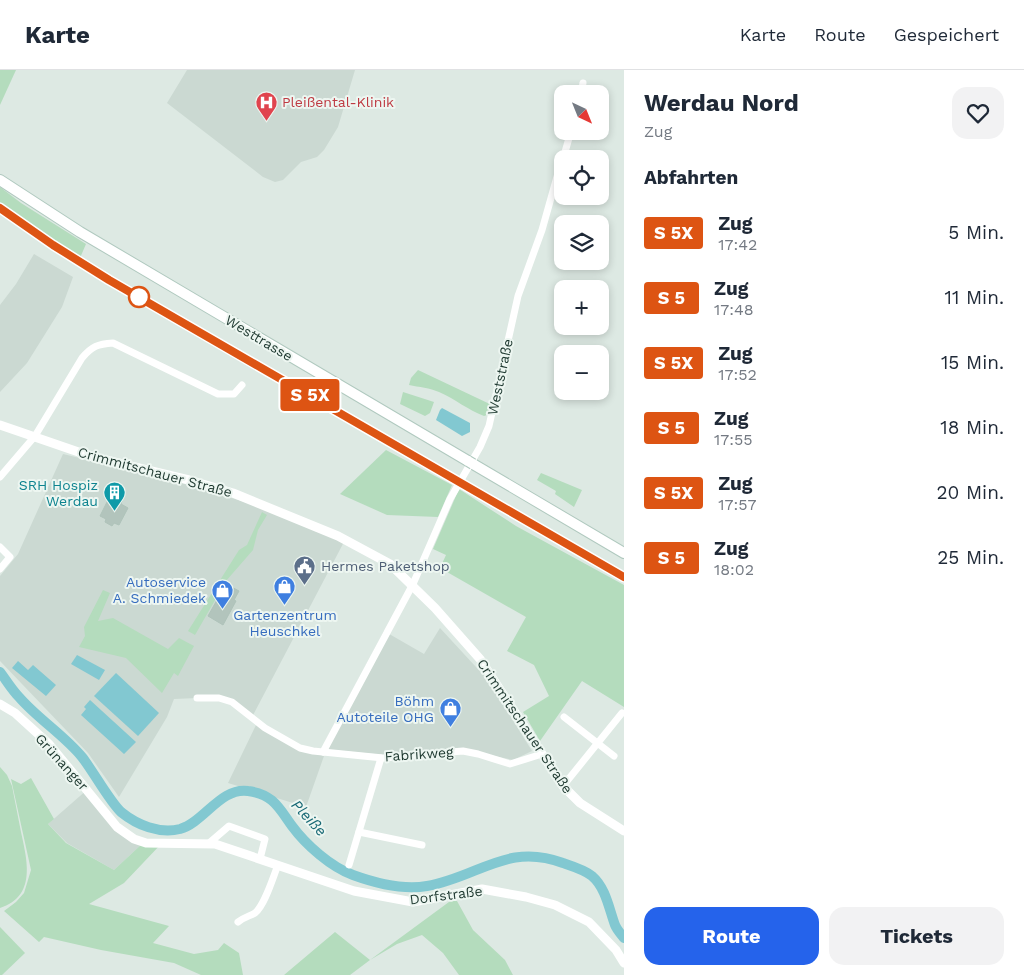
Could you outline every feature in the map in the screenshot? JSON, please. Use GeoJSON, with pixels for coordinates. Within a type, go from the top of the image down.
{"type":"FeatureCollection","features":[{"type":"Feature","properties":{"kind":"main road","name":"Westtrasse"},"geometry":{"type":"LineString","coordinates":[[0,180],[138,267],[624,553]]}},
{"type":"Feature","properties":{"kind":"street","name":"Weststraße"},"geometry":{"type":"LineString","coordinates":[[413,584],[450,499],[489,426],[516,305],[554,189]]}},
{"type":"Feature","properties":{"kind":"street"},"geometry":{"type":"LineString","coordinates":[[0,477],[35,436],[82,358],[90,348],[98,344],[113,343],[218,394],[234,394],[242,385]]}},
{"type":"Feature","properties":{"kind":"street","name":"Crimmitschauer Straße"},"geometry":{"type":"LineString","coordinates":[[0,425],[93,457],[224,490],[286,513],[338,536],[390,564],[413,584],[480,659],[562,786],[580,803],[624,831]]}},
{"type":"Feature","properties":{"kind":"street"},"geometry":{"type":"LineString","coordinates":[[0,546],[10,557],[0,569]]}},
{"type":"Feature","properties":{"kind":"street"},"geometry":{"type":"LineString","coordinates":[[323,752],[413,584]]}},
{"type":"Feature","properties":{"kind":"street","name":"Fabrikweg"},"geometry":{"type":"LineString","coordinates":[[196,698],[218,698],[232,702],[265,728],[300,748],[323,752],[381,758],[463,752],[478,754],[510,764],[542,754]]}},
{"type":"Feature","properties":{"kind":"street","name":"Grünanger"},"geometry":{"type":"LineString","coordinates":[[0,704],[15,713],[49,744],[69,766],[117,827]]}},
{"type":"Feature","properties":{"kind":"street"},"geometry":{"type":"LineString","coordinates":[[562,786],[622,713]]}},
{"type":"Feature","properties":{"kind":"street"},"geometry":{"type":"LineString","coordinates":[[564,717],[614,756]]}},
{"type":"Feature","properties":{"kind":"street"},"geometry":{"type":"LineString","coordinates":[[349,865],[381,758]]}},
{"type":"Feature","properties":{"kind":"street"},"geometry":{"type":"LineString","coordinates":[[208,844],[226,828],[233,826],[265,839],[266,844],[260,859]]}},
{"type":"Feature","properties":{"kind":"street","name":"Dorfstraße"},"geometry":{"type":"LineString","coordinates":[[117,827],[143,843],[223,846],[354,891],[413,902],[482,889],[526,896],[555,905],[589,922],[616,950],[624,964]]}},
{"type":"Feature","properties":{"kind":"street"},"geometry":{"type":"LineString","coordinates":[[359,832],[422,845]]}},
{"type":"Feature","properties":{"kind":"street"},"geometry":{"type":"LineString","coordinates":[[238,922],[246,915],[254,914],[261,906],[278,865]]}},
{"type":"Feature","properties":{"kind":"shaded area","name":"Pleißental-Klinik"},"geometry":{"type":"Polygon","coordinates":[[[187,70],[355,70],[338,127],[324,150],[317,157],[301,162],[283,180],[275,182],[263,177],[167,103],[187,70]]]}},
{"type":"Feature","properties":{"kind":"shaded area"},"geometry":{"type":"Polygon","coordinates":[[[34,254],[73,277],[62,307],[27,363],[0,392],[0,305],[16,284],[34,254]]]}},
{"type":"Feature","properties":{"kind":"shaded area"},"geometry":{"type":"Polygon","coordinates":[[[63,454],[168,479],[262,507],[345,540],[252,717],[232,702],[197,698],[174,699],[167,717],[119,797],[88,753],[0,661],[0,576],[18,554],[63,454]]]}},
{"type":"Feature","properties":{"kind":"shaded area"},"geometry":{"type":"Polygon","coordinates":[[[440,628],[487,679],[532,751],[513,760],[456,748],[385,755],[321,749],[384,631],[424,654],[440,628]]]}},
{"type":"Feature","properties":{"kind":"shaded area"},"geometry":{"type":"Polygon","coordinates":[[[256,725],[297,748],[324,756],[306,807],[228,783],[256,725]]]}},
{"type":"Feature","properties":{"kind":"shaded area"},"geometry":{"type":"Polygon","coordinates":[[[88,789],[117,827],[143,843],[114,870],[67,843],[48,824],[88,789]]]}},
{"type":"Feature","properties":{"kind":"green space"},"geometry":{"type":"Polygon","coordinates":[[[0,70],[16,70],[0,105],[0,70]]]}},
{"type":"Feature","properties":{"kind":"green space"},"geometry":{"type":"Polygon","coordinates":[[[0,187],[21,203],[86,244],[80,258],[31,226],[0,202],[0,187]]]}},
{"type":"Feature","properties":{"kind":"green space"},"geometry":{"type":"Polygon","coordinates":[[[418,370],[494,406],[490,414],[484,416],[439,392],[409,385],[411,378],[418,370]]]}},
{"type":"Feature","properties":{"kind":"green space"},"geometry":{"type":"Polygon","coordinates":[[[403,392],[434,402],[430,413],[425,416],[400,404],[403,392]]]}},
{"type":"Feature","properties":{"kind":"green space"},"geometry":{"type":"Polygon","coordinates":[[[386,450],[452,485],[438,517],[387,515],[340,494],[386,450]]]}},
{"type":"Feature","properties":{"kind":"green space"},"geometry":{"type":"Polygon","coordinates":[[[541,473],[582,490],[574,507],[555,494],[556,491],[537,480],[541,473]]]}},
{"type":"Feature","properties":{"kind":"green space"},"geometry":{"type":"Polygon","coordinates":[[[459,489],[516,526],[624,585],[624,707],[582,681],[540,741],[523,712],[549,696],[534,665],[507,651],[526,617],[440,568],[446,555],[433,549],[459,489]]]}},
{"type":"Feature","properties":{"kind":"green space"},"geometry":{"type":"Polygon","coordinates":[[[262,512],[267,515],[258,530],[253,550],[226,581],[195,635],[188,631],[239,550],[247,545],[262,512]]]}},
{"type":"Feature","properties":{"kind":"green space"},"geometry":{"type":"Polygon","coordinates":[[[103,590],[110,593],[98,621],[113,618],[168,649],[179,638],[194,646],[178,676],[174,673],[162,693],[126,658],[79,647],[85,636],[84,627],[103,590]]]}},
{"type":"Feature","properties":{"kind":"green space"},"geometry":{"type":"Polygon","coordinates":[[[0,767],[7,775],[12,786],[27,865],[27,876],[20,895],[12,902],[0,908],[0,767]]]}},
{"type":"Feature","properties":{"kind":"green space"},"geometry":{"type":"Polygon","coordinates":[[[31,778],[54,819],[48,824],[66,843],[114,870],[143,843],[162,843],[124,883],[89,904],[169,926],[153,943],[194,954],[218,950],[224,943],[239,953],[243,975],[201,975],[174,963],[101,950],[44,937],[39,942],[4,911],[24,893],[31,870],[11,779],[21,784],[31,778]]]}},
{"type":"Feature","properties":{"kind":"green space"},"geometry":{"type":"Polygon","coordinates":[[[453,899],[457,901],[473,930],[505,960],[513,975],[459,975],[443,953],[422,935],[397,944],[370,960],[453,899]]]}},
{"type":"Feature","properties":{"kind":"green space"},"geometry":{"type":"Polygon","coordinates":[[[0,927],[25,953],[2,975],[0,975],[0,927]]]}},
{"type":"Feature","properties":{"kind":"green space"},"geometry":{"type":"Polygon","coordinates":[[[335,932],[370,960],[350,975],[284,975],[335,932]]]}},
{"type":"Feature","properties":{"kind":"water"},"geometry":{"type":"Polygon","coordinates":[[[442,408],[470,423],[470,432],[462,436],[436,420],[442,408]]]}},
{"type":"Feature","properties":{"kind":"water"},"geometry":{"type":"Polygon","coordinates":[[[77,655],[105,670],[99,680],[71,664],[77,655]]]}},
{"type":"Feature","properties":{"kind":"water"},"geometry":{"type":"Polygon","coordinates":[[[18,661],[28,670],[33,665],[56,685],[46,696],[12,668],[18,661]]]}},
{"type":"Feature","properties":{"kind":"water"},"geometry":{"type":"Polygon","coordinates":[[[116,673],[159,713],[138,736],[94,696],[116,673]]]}},
{"type":"Feature","properties":{"kind":"water"},"geometry":{"type":"Polygon","coordinates":[[[90,700],[136,742],[124,754],[81,715],[86,709],[84,707],[90,700]]]}},
{"type":"Feature","properties":{"kind":"building","name":"SRH Hospiz Werdau"},"geometry":{"type":"Polygon","coordinates":[[[109,498],[115,501],[116,498],[122,501],[121,504],[128,508],[119,525],[114,523],[112,526],[105,522],[106,519],[100,516],[109,498]]]}},
{"type":"Feature","properties":{"kind":"building","name":"Autoservice A. Schmiedek"},"geometry":{"type":"Polygon","coordinates":[[[226,584],[239,591],[234,600],[236,601],[223,625],[208,616],[226,584]]]}},
{"type":"Feature","properties":{"kind":"waterway","name":"Pleiße"},"geometry":{"type":"LineString","coordinates":[[0,672],[26,705],[67,741],[82,757],[121,812],[141,824],[156,829],[180,829],[197,820],[229,794],[238,791],[248,791],[264,795],[274,803],[304,841],[336,867],[371,881],[409,887],[427,886],[445,882],[509,859],[525,856],[543,858],[574,867],[592,876],[601,886],[615,925],[624,938]]}},
{"type":"Feature","properties":{"kind":"railway"},"geometry":{"type":"LineString","coordinates":[[0,208],[53,245],[109,279],[624,577]]}},
{"type":"Feature","properties":{"kind":"train"},"geometry":{"type":"LineString","coordinates":[[0,208],[30,230],[109,280],[624,577]]}},
{"type":"Feature","properties":{"kind":"place","name":"Pleißental-Klinik"},"geometry":{"type":"Point","coordinates":[266,121]}},
{"type":"Feature","properties":{"kind":"place","name":"SRH Hospiz Werdau"},"geometry":{"type":"Point","coordinates":[114,512]}},
{"type":"Feature","properties":{"kind":"place","name":"Hermes Paketshop"},"geometry":{"type":"Point","coordinates":[305,585]}},
{"type":"Feature","properties":{"kind":"place","name":"Gartenzentrum Heuschkel"},"geometry":{"type":"Point","coordinates":[285,606]}},
{"type":"Feature","properties":{"kind":"place","name":"Autoservice A. Schmiedek"},"geometry":{"type":"Point","coordinates":[222,609]}},
{"type":"Feature","properties":{"kind":"place","name":"Böhm Autoteile OHG"},"geometry":{"type":"Point","coordinates":[450,728]}}]}
